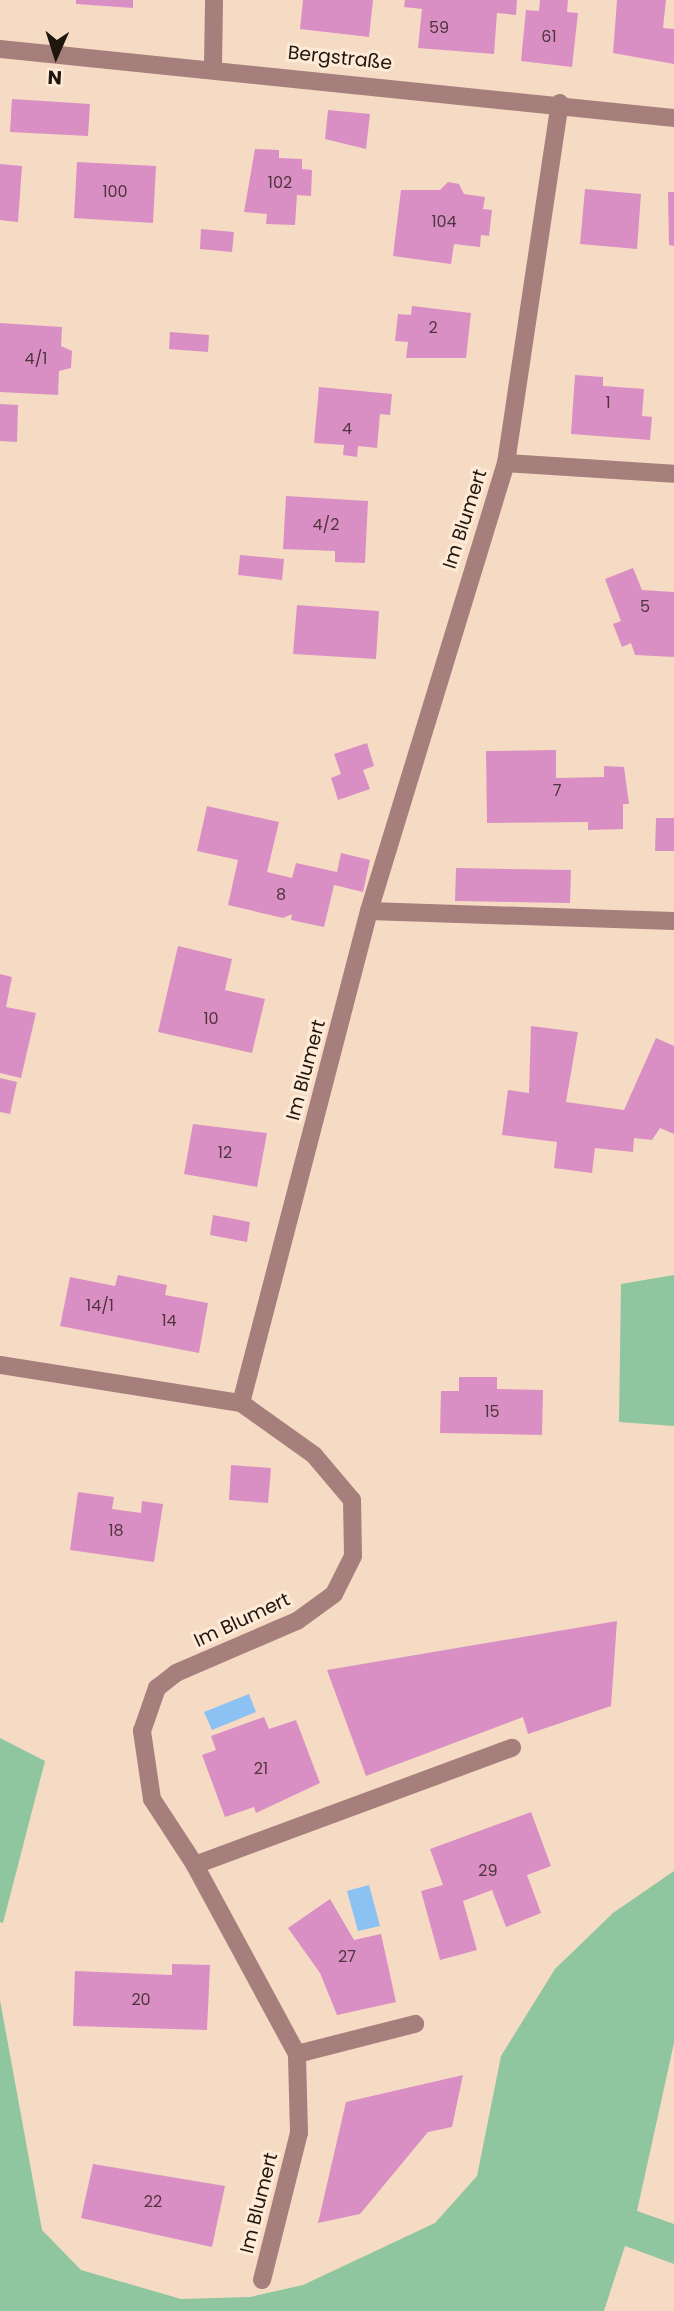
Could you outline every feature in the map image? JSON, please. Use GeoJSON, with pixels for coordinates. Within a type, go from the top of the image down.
{"type":"FeatureCollection","features":[{"type":"Feature","properties":{"kind":"street"},"geometry":{"type":"LineString","coordinates":[[213,66],[214,0]]}},
{"type":"Feature","properties":{"kind":"street","name":"Bergstraße"},"geometry":{"type":"LineString","coordinates":[[0,49],[213,66],[560,103],[674,118]]}},
{"type":"Feature","properties":{"kind":"street","name":"Im Blumert"},"geometry":{"type":"LineString","coordinates":[[241,1403],[369,911],[506,463],[560,103]]}},
{"type":"Feature","properties":{"kind":"street","name":"Im Blumert"},"geometry":{"type":"LineString","coordinates":[[506,463],[674,474]]}},
{"type":"Feature","properties":{"kind":"street"},"geometry":{"type":"LineString","coordinates":[[369,911],[674,921]]}},
{"type":"Feature","properties":{"kind":"street","name":"Im Blumert"},"geometry":{"type":"LineString","coordinates":[[0,1365],[241,1403],[313,1455],[352,1500],[353,1556],[334,1594],[297,1621],[176,1674],[147,1707],[142,1731],[152,1799],[195,1865],[297,2054],[299,2133],[262,2280]]}},
{"type":"Feature","properties":{"kind":"street"},"geometry":{"type":"LineString","coordinates":[[195,1865],[512,1748]]}},
{"type":"Feature","properties":{"kind":"street"},"geometry":{"type":"LineString","coordinates":[[297,2054],[415,2024]]}},
{"type":"Feature","properties":{"kind":"green space"},"geometry":{"type":"Polygon","coordinates":[[[674,1275],[674,1426],[619,1422],[621,1284],[674,1275]]]}},
{"type":"Feature","properties":{"kind":"green space"},"geometry":{"type":"Polygon","coordinates":[[[0,1738],[45,1761],[3,1923],[0,1922],[0,1738]]]}},
{"type":"Feature","properties":{"kind":"green space"},"geometry":{"type":"Polygon","coordinates":[[[674,1871],[674,2043],[637,2211],[674,2224],[674,2264],[625,2246],[604,2311],[0,2311],[0,2000],[42,2230],[81,2270],[181,2299],[250,2297],[303,2285],[435,2223],[477,2176],[501,2056],[555,1969],[613,1913],[674,1871]]]}},
{"type":"Feature","properties":{"kind":"water"},"geometry":{"type":"Polygon","coordinates":[[[249,1694],[256,1712],[212,1730],[204,1712],[249,1694]]]}},
{"type":"Feature","properties":{"kind":"water"},"geometry":{"type":"Polygon","coordinates":[[[369,1885],[380,1926],[358,1931],[347,1891],[369,1885]]]}},
{"type":"Feature","properties":{"kind":"building"},"geometry":{"type":"Polygon","coordinates":[[[76,0],[133,0],[133,8],[76,4],[76,0]]]}},
{"type":"Feature","properties":{"kind":"building"},"geometry":{"type":"Polygon","coordinates":[[[303,0],[373,0],[369,37],[300,29],[303,0]]]}},
{"type":"Feature","properties":{"kind":"building"},"geometry":{"type":"Polygon","coordinates":[[[405,0],[517,0],[516,15],[497,13],[494,54],[418,48],[422,9],[404,7],[405,0]]]}},
{"type":"Feature","properties":{"kind":"building"},"geometry":{"type":"Polygon","coordinates":[[[540,0],[568,0],[567,12],[578,13],[572,67],[521,61],[526,10],[539,11],[540,0]]]}},
{"type":"Feature","properties":{"kind":"building"},"geometry":{"type":"Polygon","coordinates":[[[617,0],[666,0],[663,28],[674,29],[674,64],[613,53],[617,0]]]}},
{"type":"Feature","properties":{"kind":"building"},"geometry":{"type":"Polygon","coordinates":[[[12,99],[90,104],[88,136],[10,132],[12,99]]]}},
{"type":"Feature","properties":{"kind":"building"},"geometry":{"type":"Polygon","coordinates":[[[328,110],[370,114],[366,149],[325,139],[328,110]]]}},
{"type":"Feature","properties":{"kind":"building"},"geometry":{"type":"Polygon","coordinates":[[[255,149],[279,150],[279,158],[302,159],[302,169],[312,170],[311,196],[297,195],[295,225],[266,224],[267,214],[244,212],[255,149]]]}},
{"type":"Feature","properties":{"kind":"building"},"geometry":{"type":"Polygon","coordinates":[[[77,162],[156,166],[153,223],[74,218],[77,162]]]}},
{"type":"Feature","properties":{"kind":"building"},"geometry":{"type":"Polygon","coordinates":[[[0,164],[22,166],[18,222],[0,220],[0,164]]]}},
{"type":"Feature","properties":{"kind":"building"},"geometry":{"type":"Polygon","coordinates":[[[448,182],[459,184],[464,194],[485,197],[483,209],[492,210],[489,236],[481,235],[480,247],[454,244],[451,264],[393,256],[401,190],[440,190],[448,182]]]}},
{"type":"Feature","properties":{"kind":"building"},"geometry":{"type":"Polygon","coordinates":[[[585,189],[641,194],[637,249],[580,244],[585,189]]]}},
{"type":"Feature","properties":{"kind":"building"},"geometry":{"type":"Polygon","coordinates":[[[668,192],[674,192],[674,246],[669,245],[668,192]]]}},
{"type":"Feature","properties":{"kind":"building"},"geometry":{"type":"Polygon","coordinates":[[[201,229],[234,232],[232,252],[200,249],[201,229]]]}},
{"type":"Feature","properties":{"kind":"building"},"geometry":{"type":"Polygon","coordinates":[[[412,306],[471,313],[466,358],[406,358],[408,342],[395,341],[398,314],[411,315],[412,306]]]}},
{"type":"Feature","properties":{"kind":"building"},"geometry":{"type":"Polygon","coordinates":[[[0,323],[62,327],[61,346],[72,351],[71,368],[59,371],[58,395],[0,392],[0,323]]]}},
{"type":"Feature","properties":{"kind":"building"},"geometry":{"type":"Polygon","coordinates":[[[170,332],[209,335],[208,352],[169,349],[170,332]]]}},
{"type":"Feature","properties":{"kind":"building"},"geometry":{"type":"Polygon","coordinates":[[[575,375],[603,377],[603,386],[644,389],[642,416],[652,417],[650,440],[571,434],[575,375]]]}},
{"type":"Feature","properties":{"kind":"building"},"geometry":{"type":"Polygon","coordinates":[[[319,387],[392,394],[390,415],[380,414],[377,448],[358,446],[357,457],[343,455],[344,445],[314,443],[319,387]]]}},
{"type":"Feature","properties":{"kind":"building"},"geometry":{"type":"Polygon","coordinates":[[[0,404],[18,405],[17,442],[0,441],[0,404]]]}},
{"type":"Feature","properties":{"kind":"building"},"geometry":{"type":"Polygon","coordinates":[[[286,496],[368,501],[365,563],[335,562],[335,551],[283,549],[286,496]]]}},
{"type":"Feature","properties":{"kind":"building"},"geometry":{"type":"Polygon","coordinates":[[[240,555],[284,559],[282,580],[238,575],[240,555]]]}},
{"type":"Feature","properties":{"kind":"building"},"geometry":{"type":"Polygon","coordinates":[[[633,568],[642,590],[674,592],[674,657],[635,655],[631,643],[622,647],[613,624],[621,621],[605,579],[633,568]]]}},
{"type":"Feature","properties":{"kind":"building"},"geometry":{"type":"Polygon","coordinates":[[[297,605],[379,611],[376,659],[293,654],[297,605]]]}},
{"type":"Feature","properties":{"kind":"building"},"geometry":{"type":"Polygon","coordinates":[[[367,743],[374,766],[363,770],[370,789],[338,800],[331,778],[341,774],[334,754],[367,743]]]}},
{"type":"Feature","properties":{"kind":"building"},"geometry":{"type":"Polygon","coordinates":[[[556,750],[556,778],[604,777],[604,766],[624,767],[629,804],[623,804],[623,829],[588,830],[588,822],[487,823],[486,751],[556,750]]]}},
{"type":"Feature","properties":{"kind":"building"},"geometry":{"type":"Polygon","coordinates":[[[207,806],[279,822],[267,872],[292,878],[296,863],[337,872],[341,853],[370,860],[363,892],[334,885],[324,927],[291,920],[292,914],[283,918],[228,905],[238,860],[197,851],[207,806]]]}},
{"type":"Feature","properties":{"kind":"building"},"geometry":{"type":"Polygon","coordinates":[[[656,818],[674,818],[674,851],[655,851],[656,818]]]}},
{"type":"Feature","properties":{"kind":"building"},"geometry":{"type":"Polygon","coordinates":[[[456,868],[571,870],[570,903],[455,901],[456,868]]]}},
{"type":"Feature","properties":{"kind":"building"},"geometry":{"type":"Polygon","coordinates":[[[178,946],[232,959],[225,990],[265,999],[252,1053],[158,1032],[178,946]]]}},
{"type":"Feature","properties":{"kind":"building"},"geometry":{"type":"Polygon","coordinates":[[[0,974],[12,977],[6,1007],[36,1013],[21,1078],[0,1073],[0,974]]]}},
{"type":"Feature","properties":{"kind":"building"},"geometry":{"type":"Polygon","coordinates":[[[531,1026],[578,1032],[566,1102],[624,1110],[656,1038],[674,1046],[674,1134],[660,1128],[652,1140],[634,1138],[633,1152],[595,1148],[592,1173],[554,1168],[557,1142],[502,1135],[508,1090],[529,1093],[531,1026]]]}},
{"type":"Feature","properties":{"kind":"building"},"geometry":{"type":"Polygon","coordinates":[[[0,1078],[17,1082],[10,1114],[0,1112],[0,1078]]]}},
{"type":"Feature","properties":{"kind":"building"},"geometry":{"type":"Polygon","coordinates":[[[193,1124],[267,1133],[257,1187],[184,1174],[193,1124]]]}},
{"type":"Feature","properties":{"kind":"building"},"geometry":{"type":"Polygon","coordinates":[[[213,1215],[250,1222],[247,1242],[210,1235],[213,1215]]]}},
{"type":"Feature","properties":{"kind":"building"},"geometry":{"type":"Polygon","coordinates":[[[118,1275],[167,1285],[165,1295],[208,1303],[199,1353],[60,1326],[70,1277],[115,1286],[118,1275]]]}},
{"type":"Feature","properties":{"kind":"building"},"geometry":{"type":"Polygon","coordinates":[[[459,1377],[497,1377],[497,1389],[543,1390],[542,1435],[440,1433],[441,1391],[459,1391],[459,1377]]]}},
{"type":"Feature","properties":{"kind":"building"},"geometry":{"type":"Polygon","coordinates":[[[231,1465],[271,1468],[268,1503],[229,1500],[231,1465]]]}},
{"type":"Feature","properties":{"kind":"building"},"geometry":{"type":"Polygon","coordinates":[[[78,1492],[114,1497],[112,1509],[141,1513],[142,1501],[163,1504],[154,1562],[70,1550],[78,1492]]]}},
{"type":"Feature","properties":{"kind":"building"},"geometry":{"type":"Polygon","coordinates":[[[617,1621],[611,1706],[528,1734],[523,1717],[366,1776],[327,1670],[617,1621]]]}},
{"type":"Feature","properties":{"kind":"building"},"geometry":{"type":"Polygon","coordinates":[[[264,1717],[269,1729],[296,1720],[320,1783],[256,1813],[254,1807],[225,1817],[202,1755],[216,1750],[211,1736],[264,1717]]]}},
{"type":"Feature","properties":{"kind":"building"},"geometry":{"type":"Polygon","coordinates":[[[531,1812],[551,1866],[527,1875],[541,1913],[506,1927],[492,1890],[463,1901],[477,1950],[440,1960],[421,1891],[443,1885],[430,1849],[531,1812]]]}},
{"type":"Feature","properties":{"kind":"building"},"geometry":{"type":"Polygon","coordinates":[[[330,1899],[354,1940],[381,1934],[396,2002],[337,2015],[320,1973],[288,1928],[330,1899]]]}},
{"type":"Feature","properties":{"kind":"building"},"geometry":{"type":"Polygon","coordinates":[[[172,1964],[210,1965],[207,2030],[73,2026],[75,1971],[172,1975],[172,1964]]]}},
{"type":"Feature","properties":{"kind":"building"},"geometry":{"type":"Polygon","coordinates":[[[463,2075],[452,2127],[428,2132],[360,2214],[318,2223],[346,2102],[463,2075]]]}},
{"type":"Feature","properties":{"kind":"building"},"geometry":{"type":"Polygon","coordinates":[[[93,2164],[225,2186],[212,2247],[81,2218],[93,2164]]]}}]}
